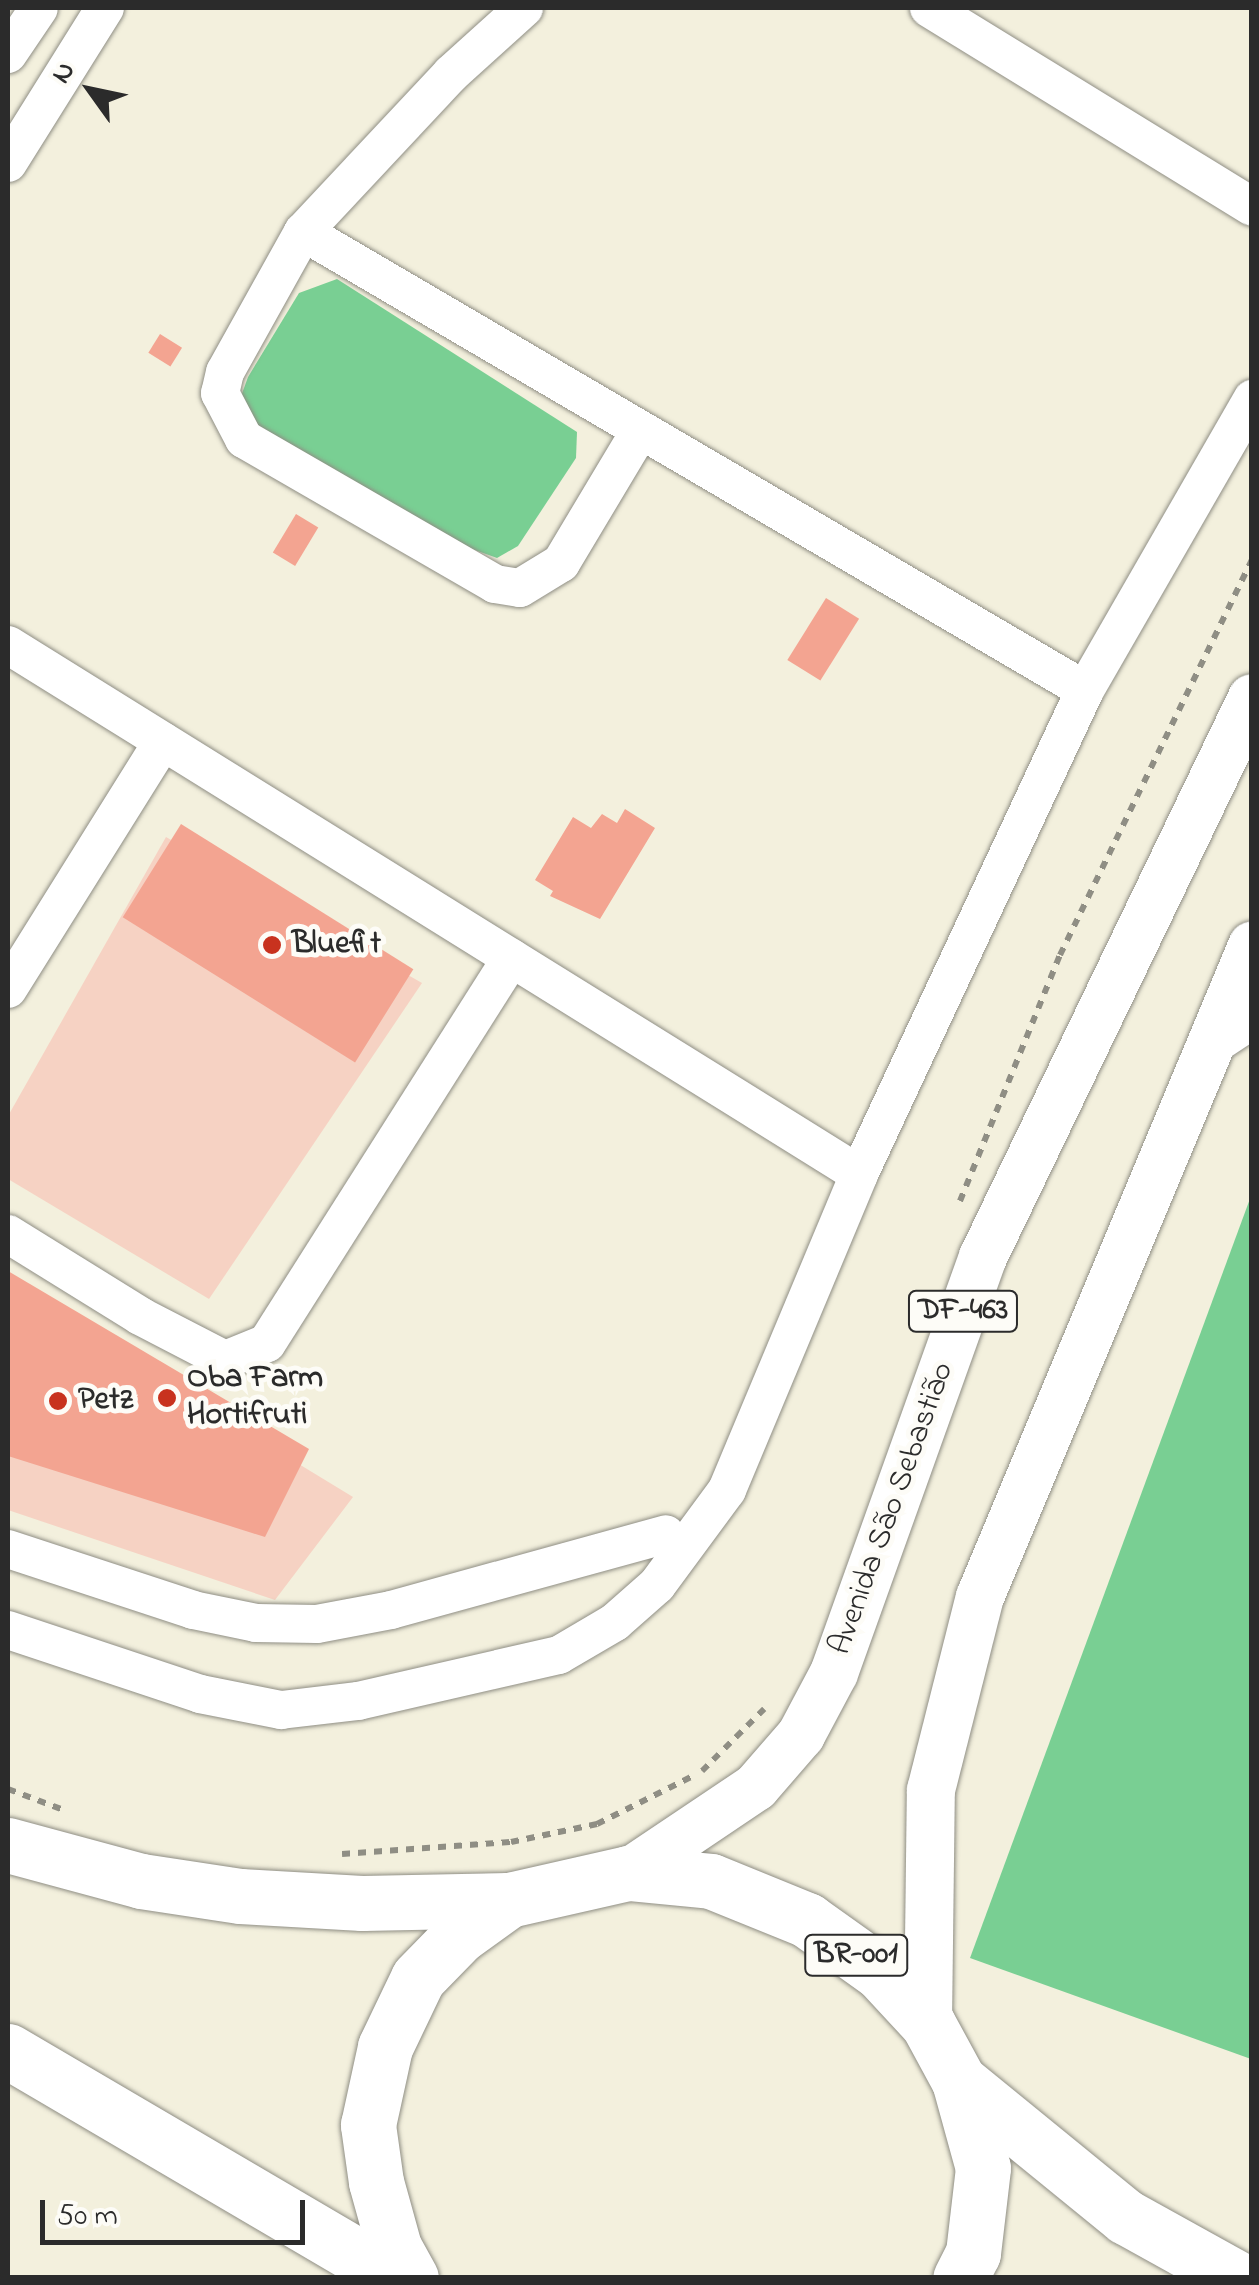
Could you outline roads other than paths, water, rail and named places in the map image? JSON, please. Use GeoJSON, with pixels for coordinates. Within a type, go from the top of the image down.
{"type":"FeatureCollection","features":[{"type":"Feature","properties":{"kind":"highway","name":"BR-001"},"geometry":{"type":"LineString","coordinates":[[8,1846],[141,1880],[240,1896],[362,1903],[509,1900],[628,1873],[712,1881],[807,1920],[881,1973],[928,2024],[959,2081],[982,2168],[973,2252],[960,2278]]}},
{"type":"Feature","properties":{"kind":"highway","name":"BR-001"},"geometry":{"type":"LineString","coordinates":[[411,2278],[394,2247],[376,2182],[368,2125],[385,2046],[418,1978],[459,1936],[509,1900]]}},
{"type":"Feature","properties":{"kind":"highway"},"geometry":{"type":"LineString","coordinates":[[8,2051],[395,2278]]}},
{"type":"Feature","properties":{"kind":"highway","name":"BR-001"},"geometry":{"type":"LineString","coordinates":[[959,2081],[1126,2217],[1236,2278]]}},
{"type":"Feature","properties":{"kind":"main road","name":"Avenida São Sebastião"},"geometry":{"type":"LineString","coordinates":[[628,1873],[756,1786],[801,1735],[834,1673],[983,1257],[1252,698]]}},
{"type":"Feature","properties":{"kind":"main road"},"geometry":{"type":"LineString","coordinates":[[928,2024],[931,1790],[980,1597],[1252,946]]}},
{"type":"Feature","properties":{"kind":"street"},"geometry":{"type":"LineString","coordinates":[[8,54],[38,8]]}},
{"type":"Feature","properties":{"kind":"street"},"geometry":{"type":"LineString","coordinates":[[8,163],[105,8]]}},
{"type":"Feature","properties":{"kind":"street"},"geometry":{"type":"LineString","coordinates":[[524,8],[451,74],[303,232],[225,372],[220,392],[244,439],[496,584],[520,588],[561,563],[640,431]]}},
{"type":"Feature","properties":{"kind":"street"},"geometry":{"type":"LineString","coordinates":[[929,8],[1252,206]]}},
{"type":"Feature","properties":{"kind":"street"},"geometry":{"type":"LineString","coordinates":[[303,232],[1085,690]]}},
{"type":"Feature","properties":{"kind":"street"},"geometry":{"type":"LineString","coordinates":[[8,1630],[200,1694],[281,1710],[358,1701],[558,1655],[615,1622],[657,1586],[710,1521],[781,1370],[859,1174],[1085,690],[1252,399]]}},
{"type":"Feature","properties":{"kind":"street"},"geometry":{"type":"LineString","coordinates":[[8,645],[859,1174]]}},
{"type":"Feature","properties":{"kind":"street"},"geometry":{"type":"LineString","coordinates":[[8,988],[163,742]]}},
{"type":"Feature","properties":{"kind":"street"},"geometry":{"type":"LineString","coordinates":[[8,1234],[140,1316],[226,1360],[268,1343],[511,958]]}},
{"type":"Feature","properties":{"kind":"street"},"geometry":{"type":"LineString","coordinates":[[1205,1051],[1252,1020]]}},
{"type":"Feature","properties":{"kind":"street"},"geometry":{"type":"LineString","coordinates":[[8,1549],[193,1610],[256,1623],[317,1624],[391,1610],[666,1534]]}},
{"type":"Feature","properties":{"kind":"place","name":"Bluefit"},"geometry":{"type":"Point","coordinates":[272,945]}},
{"type":"Feature","properties":{"kind":"place","name":"Oba Farm Hortifruti"},"geometry":{"type":"Point","coordinates":[167,1398]}},
{"type":"Feature","properties":{"kind":"place","name":"Petz"},"geometry":{"type":"Point","coordinates":[58,1401]}}]}
